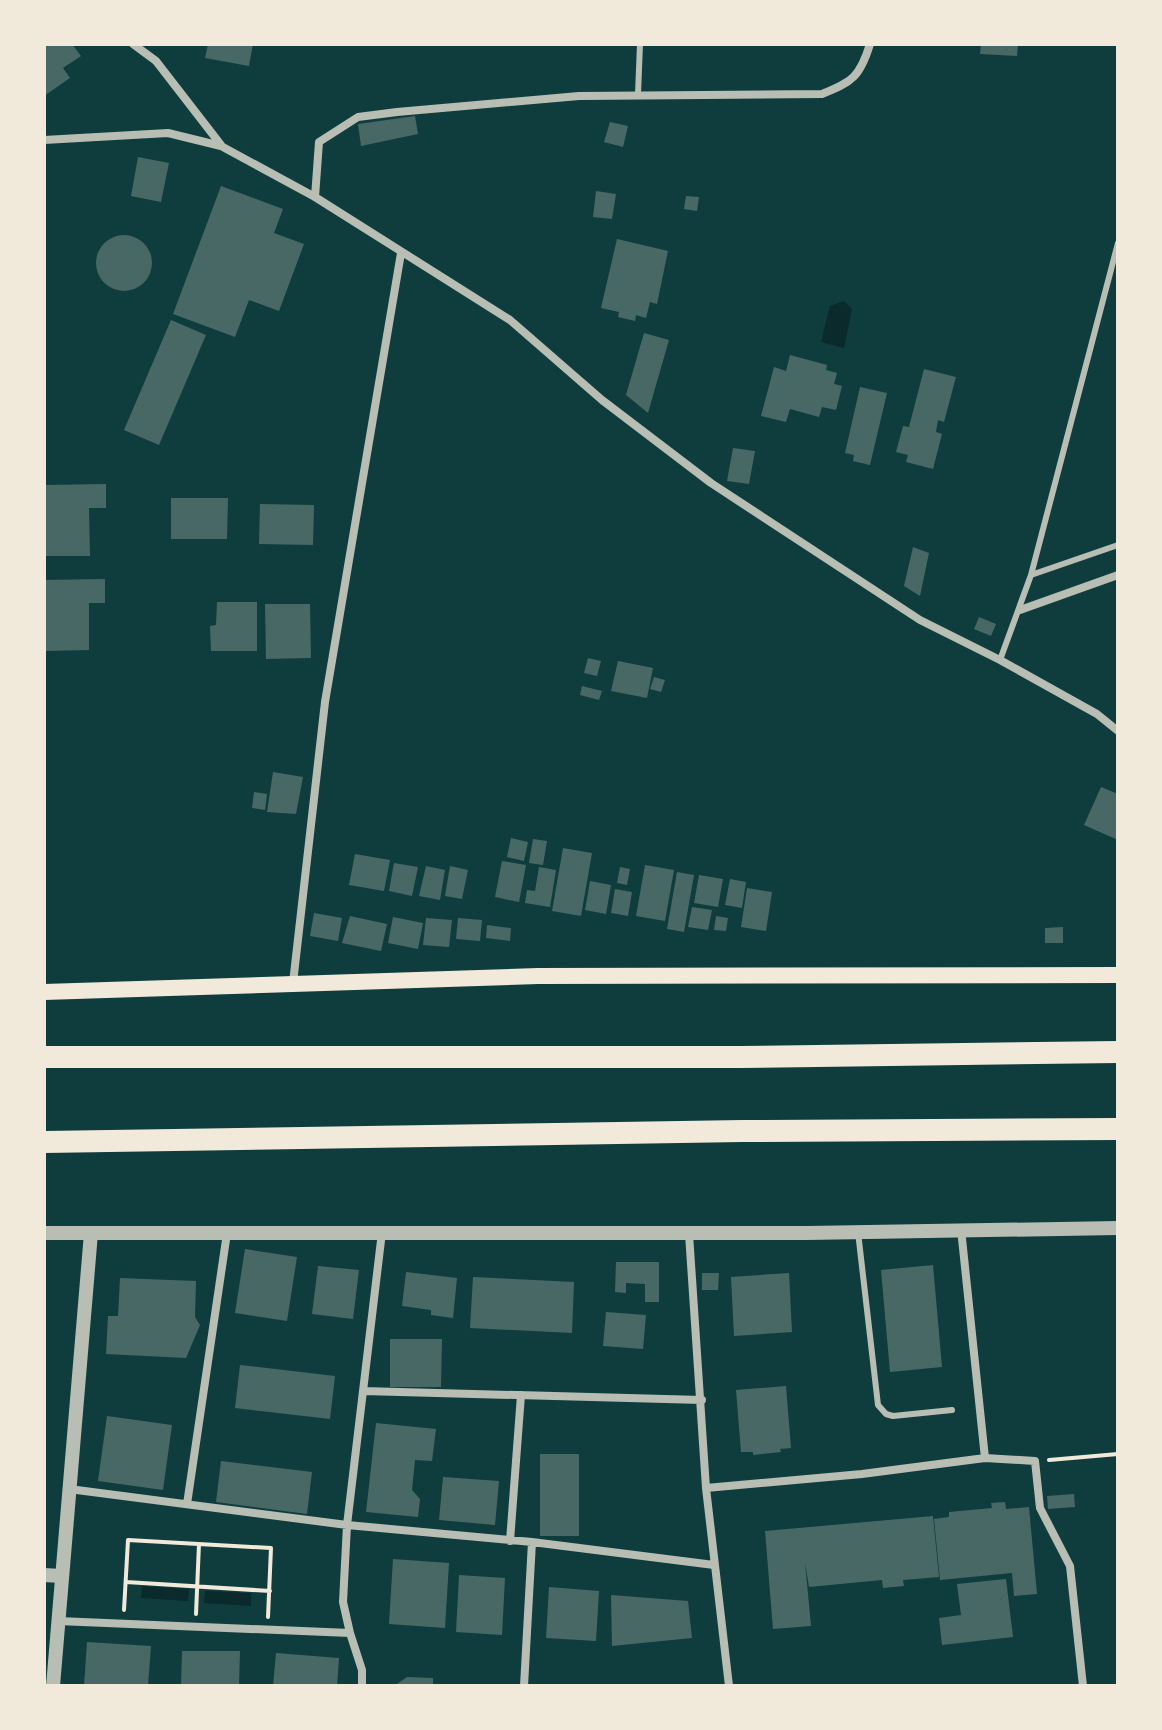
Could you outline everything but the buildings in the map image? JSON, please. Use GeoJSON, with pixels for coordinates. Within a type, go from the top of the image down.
{"type":"FeatureCollection","features":[{"type":"Feature","properties":{"kind":"highway"},"geometry":{"type":"LineString","coordinates":[[44,1057],[740,1057],[1118,1052]]}},
{"type":"Feature","properties":{"kind":"highway"},"geometry":{"type":"LineString","coordinates":[[44,1142],[1118,1129]]}},
{"type":"Feature","properties":{"kind":"main road"},"geometry":{"type":"LineString","coordinates":[[44,992],[538,976],[1118,975]]}},
{"type":"Feature","properties":{"kind":"street"},"geometry":{"type":"LineString","coordinates":[[133,44],[156,61],[221,146]]}},
{"type":"Feature","properties":{"kind":"street"},"geometry":{"type":"LineString","coordinates":[[315,197],[319,142],[358,117],[579,96],[822,94],[849,83],[865,61],[870,44]]}},
{"type":"Feature","properties":{"kind":"street"},"geometry":{"type":"LineString","coordinates":[[44,140],[168,133],[221,146],[315,197],[510,320],[602,400],[711,483],[920,620],[1097,714],[1118,731]]}},
{"type":"Feature","properties":{"kind":"street"},"geometry":{"type":"LineString","coordinates":[[293,983],[325,702],[401,253]]}},
{"type":"Feature","properties":{"kind":"street"},"geometry":{"type":"LineString","coordinates":[[1020,610],[1118,575]]}},
{"type":"Feature","properties":{"kind":"street"},"geometry":{"type":"LineString","coordinates":[[44,1233],[382,1231],[689,1234],[1118,1228]]}},
{"type":"Feature","properties":{"kind":"street"},"geometry":{"type":"LineString","coordinates":[[961,1229],[985,1458]]}},
{"type":"Feature","properties":{"kind":"street"},"geometry":{"type":"LineString","coordinates":[[362,1686],[362,1670],[343,1602],[347,1525],[382,1231]]}},
{"type":"Feature","properties":{"kind":"street"},"geometry":{"type":"LineString","coordinates":[[53,1686],[91,1233]]}},
{"type":"Feature","properties":{"kind":"street"},"geometry":{"type":"LineString","coordinates":[[187,1504],[227,1233]]}},
{"type":"Feature","properties":{"kind":"street"},"geometry":{"type":"LineString","coordinates":[[689,1234],[706,1488],[729,1686]]}},
{"type":"Feature","properties":{"kind":"street"},"geometry":{"type":"LineString","coordinates":[[363,1391],[702,1400]]}},
{"type":"Feature","properties":{"kind":"street"},"geometry":{"type":"LineString","coordinates":[[510,1541],[521,1395]]}},
{"type":"Feature","properties":{"kind":"street"},"geometry":{"type":"LineString","coordinates":[[706,1488],[862,1474],[985,1458],[1035,1461],[1040,1508],[1070,1566],[1083,1686]]}},
{"type":"Feature","properties":{"kind":"street"},"geometry":{"type":"LineString","coordinates":[[69,1489],[347,1525],[532,1542],[714,1565]]}},
{"type":"Feature","properties":{"kind":"street"},"geometry":{"type":"LineString","coordinates":[[524,1686],[532,1542]]}},
{"type":"Feature","properties":{"kind":"street"},"geometry":{"type":"LineString","coordinates":[[44,1575],[61,1576]]}},
{"type":"Feature","properties":{"kind":"street"},"geometry":{"type":"LineString","coordinates":[[57,1621],[350,1633]]}},
{"type":"Feature","properties":{"kind":"lane"},"geometry":{"type":"LineString","coordinates":[[638,94],[640,44]]}},
{"type":"Feature","properties":{"kind":"lane"},"geometry":{"type":"LineString","coordinates":[[1000,660],[1031,575],[1118,243]]}},
{"type":"Feature","properties":{"kind":"lane"},"geometry":{"type":"LineString","coordinates":[[1031,575],[1118,545]]}},
{"type":"Feature","properties":{"kind":"lane"},"geometry":{"type":"LineString","coordinates":[[858,1232],[878,1405],[886,1414],[893,1416],[952,1410]]}},
{"type":"Feature","properties":{"kind":"path"},"geometry":{"type":"LineString","coordinates":[[1035,1461],[1118,1454]]}},
{"type":"Feature","properties":{"kind":"path"},"geometry":{"type":"LineString","coordinates":[[123,1624],[128,1540],[271,1548],[269,1613]]}},
{"type":"Feature","properties":{"kind":"path"},"geometry":{"type":"LineString","coordinates":[[195,1627],[199,1544]]}},
{"type":"Feature","properties":{"kind":"path"},"geometry":{"type":"LineString","coordinates":[[126,1582],[270,1591]]}},
{"type":"Feature","properties":{"kind":"water"},"geometry":{"type":"Polygon","coordinates":[[[844,301],[852,309],[844,348],[821,342],[830,306],[844,301]]]}},
{"type":"Feature","properties":{"kind":"water"},"geometry":{"type":"Polygon","coordinates":[[[142,1586],[189,1589],[188,1601],[141,1598],[142,1586]]]}},
{"type":"Feature","properties":{"kind":"water"},"geometry":{"type":"Polygon","coordinates":[[[205,1591],[251,1593],[251,1606],[204,1603],[205,1591]]]}}]}
